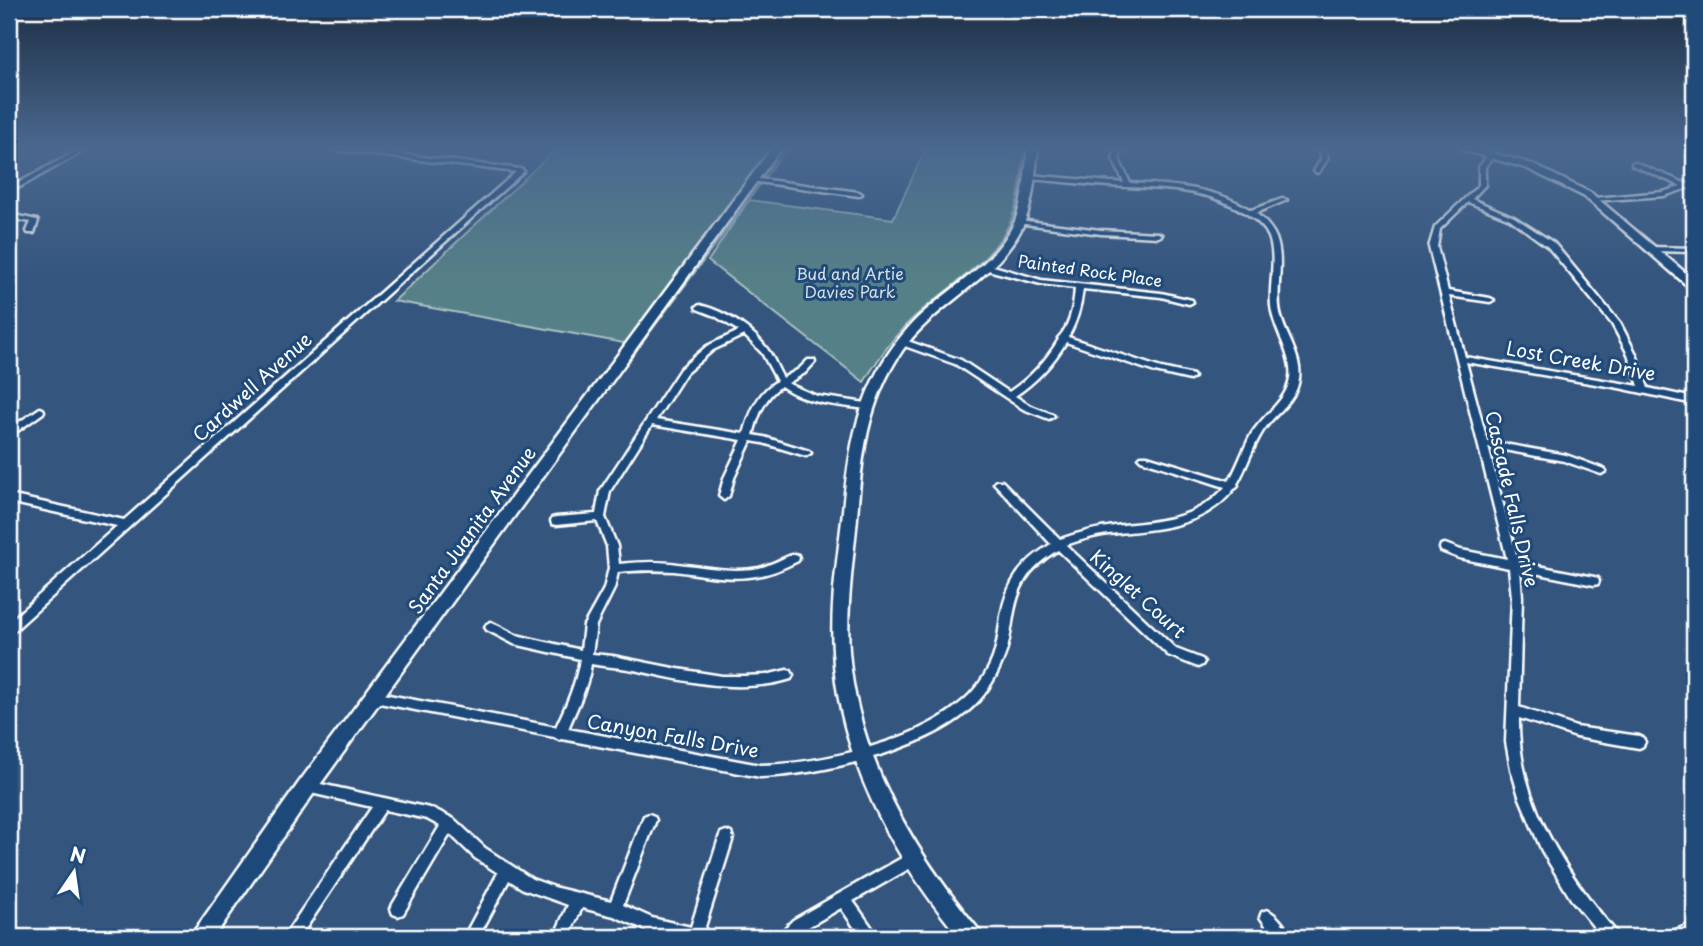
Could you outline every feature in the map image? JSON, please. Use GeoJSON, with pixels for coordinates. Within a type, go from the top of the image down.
{"type":"FeatureCollection","features":[{"type":"Feature","properties":{"kind":"street","name":"Cardwell Avenue"},"geometry":{"type":"LineString","coordinates":[[9,629],[497,192]]}},
{"type":"Feature","properties":{"kind":"street","name":"Santa Juanita Avenue"},"geometry":{"type":"LineString","coordinates":[[202,937],[307,787],[743,192]]}},
{"type":"Feature","properties":{"kind":"street"},"geometry":{"type":"LineString","coordinates":[[845,192],[859,194]]}},
{"type":"Feature","properties":{"kind":"street"},"geometry":{"type":"LineString","coordinates":[[972,937],[914,858],[893,823],[863,754],[843,673],[841,617],[854,456],[866,406],[878,379],[902,342],[932,311],[987,267],[1006,246],[1019,222],[1026,192]]}},
{"type":"Feature","properties":{"kind":"street","name":"Canyon Falls Drive"},"geometry":{"type":"LineString","coordinates":[[373,697],[760,771],[804,768],[863,754],[923,735],[953,718],[971,702],[989,678],[998,658],[1006,610],[1018,581],[1034,562],[1058,544],[1103,529],[1162,525],[1185,519],[1215,505],[1233,486],[1259,430],[1286,400],[1295,376],[1291,354],[1276,313],[1273,239],[1265,226],[1251,213],[1228,200],[1204,192]]}},
{"type":"Feature","properties":{"kind":"street","name":"Cascade Falls Drive"},"geometry":{"type":"LineString","coordinates":[[1473,192],[1442,222],[1434,233],[1433,247],[1513,565],[1517,597],[1512,710],[1516,766],[1529,809],[1559,867],[1611,937]]}},
{"type":"Feature","properties":{"kind":"street"},"geometry":{"type":"LineString","coordinates":[[1580,192],[1595,200],[1694,286]]}},
{"type":"Feature","properties":{"kind":"street"},"geometry":{"type":"LineString","coordinates":[[1595,200],[1670,192]]}},
{"type":"Feature","properties":{"kind":"street"},"geometry":{"type":"LineString","coordinates":[[1467,199],[1512,218],[1551,245],[1616,323],[1632,354],[1643,389]]}},
{"type":"Feature","properties":{"kind":"street"},"geometry":{"type":"LineString","coordinates":[[1251,213],[1284,200]]}},
{"type":"Feature","properties":{"kind":"street"},"geometry":{"type":"LineString","coordinates":[[9,216],[35,221],[31,231]]}},
{"type":"Feature","properties":{"kind":"street"},"geometry":{"type":"LineString","coordinates":[[1019,222],[1108,233],[1158,235]]}},
{"type":"Feature","properties":{"kind":"street"},"geometry":{"type":"LineString","coordinates":[[1653,250],[1694,250]]}},
{"type":"Feature","properties":{"kind":"street","name":"Painted Rock Place"},"geometry":{"type":"LineString","coordinates":[[987,267],[1026,279],[1161,295],[1189,302]]}},
{"type":"Feature","properties":{"kind":"street"},"geometry":{"type":"LineString","coordinates":[[1009,396],[1040,374],[1076,312],[1079,286]]}},
{"type":"Feature","properties":{"kind":"street"},"geometry":{"type":"LineString","coordinates":[[1445,293],[1490,300]]}},
{"type":"Feature","properties":{"kind":"street"},"geometry":{"type":"LineString","coordinates":[[700,307],[723,316],[744,332],[766,353],[772,370],[782,383],[807,396],[866,406]]}},
{"type":"Feature","properties":{"kind":"street"},"geometry":{"type":"LineString","coordinates":[[559,734],[578,694],[590,625],[609,589],[614,568],[612,545],[600,517],[605,491],[690,364],[710,348],[744,332]]}},
{"type":"Feature","properties":{"kind":"street"},"geometry":{"type":"LineString","coordinates":[[1062,338],[1109,351],[1158,370],[1189,377]]}},
{"type":"Feature","properties":{"kind":"street"},"geometry":{"type":"LineString","coordinates":[[902,342],[958,362],[1035,412],[1049,416]]}},
{"type":"Feature","properties":{"kind":"street","name":"Lost Creek Drive"},"geometry":{"type":"LineString","coordinates":[[1461,359],[1643,389],[1694,401]]}},
{"type":"Feature","properties":{"kind":"street"},"geometry":{"type":"LineString","coordinates":[[724,496],[725,485],[763,399],[811,362]]}},
{"type":"Feature","properties":{"kind":"street"},"geometry":{"type":"LineString","coordinates":[[9,433],[40,411]]}},
{"type":"Feature","properties":{"kind":"street"},"geometry":{"type":"LineString","coordinates":[[649,422],[773,442],[806,453]]}},
{"type":"Feature","properties":{"kind":"street"},"geometry":{"type":"LineString","coordinates":[[1482,443],[1556,456],[1601,471]]}},
{"type":"Feature","properties":{"kind":"street"},"geometry":{"type":"LineString","coordinates":[[1144,457],[1233,486]]}},
{"type":"Feature","properties":{"kind":"street","name":"Kinglet Court"},"geometry":{"type":"LineString","coordinates":[[999,483],[1058,544],[1172,652],[1198,662]]}},
{"type":"Feature","properties":{"kind":"street"},"geometry":{"type":"LineString","coordinates":[[9,498],[124,524]]}},
{"type":"Feature","properties":{"kind":"street"},"geometry":{"type":"LineString","coordinates":[[556,521],[600,517]]}},
{"type":"Feature","properties":{"kind":"street"},"geometry":{"type":"LineString","coordinates":[[1445,548],[1459,554],[1594,581]]}},
{"type":"Feature","properties":{"kind":"street"},"geometry":{"type":"LineString","coordinates":[[614,568],[661,566],[722,575],[741,575],[769,570],[794,558]]}},
{"type":"Feature","properties":{"kind":"street"},"geometry":{"type":"LineString","coordinates":[[491,627],[514,639],[594,660],[732,682],[756,682],[788,675]]}},
{"type":"Feature","properties":{"kind":"street"},"geometry":{"type":"LineString","coordinates":[[1512,710],[1577,732],[1639,742]]}},
{"type":"Feature","properties":{"kind":"street"},"geometry":{"type":"LineString","coordinates":[[307,787],[429,813],[449,824],[480,853],[506,872],[528,884],[615,909],[653,932],[700,936],[726,838]]}},
{"type":"Feature","properties":{"kind":"street"},"geometry":{"type":"LineString","coordinates":[[292,937],[382,803]]}},
{"type":"Feature","properties":{"kind":"street"},"geometry":{"type":"LineString","coordinates":[[615,909],[649,820]]}},
{"type":"Feature","properties":{"kind":"street"},"geometry":{"type":"LineString","coordinates":[[398,909],[449,824]]}},
{"type":"Feature","properties":{"kind":"street"},"geometry":{"type":"LineString","coordinates":[[786,937],[798,925],[914,858]]}},
{"type":"Feature","properties":{"kind":"street"},"geometry":{"type":"LineString","coordinates":[[474,931],[506,872]]}},
{"type":"Feature","properties":{"kind":"street"},"geometry":{"type":"LineString","coordinates":[[843,898],[870,937]]}},
{"type":"Feature","properties":{"kind":"street"},"geometry":{"type":"LineString","coordinates":[[561,937],[578,900]]}},
{"type":"Feature","properties":{"kind":"street"},"geometry":{"type":"LineString","coordinates":[[1267,917],[1283,937]]}},
{"type":"Feature","properties":{"kind":"street"},"geometry":{"type":"LineString","coordinates":[[1675,937],[1694,930]]}},
{"type":"Feature","properties":{"kind":"green space"},"geometry":{"type":"Polygon","coordinates":[[[510,192],[754,192],[640,346],[394,301],[510,192]]]}},
{"type":"Feature","properties":{"kind":"green space","name":"Bud and Artie Davies Park"},"geometry":{"type":"Polygon","coordinates":[[[905,192],[1019,192],[1009,225],[988,255],[905,326],[864,382],[708,261],[749,200],[893,219],[905,192]]]}}]}
